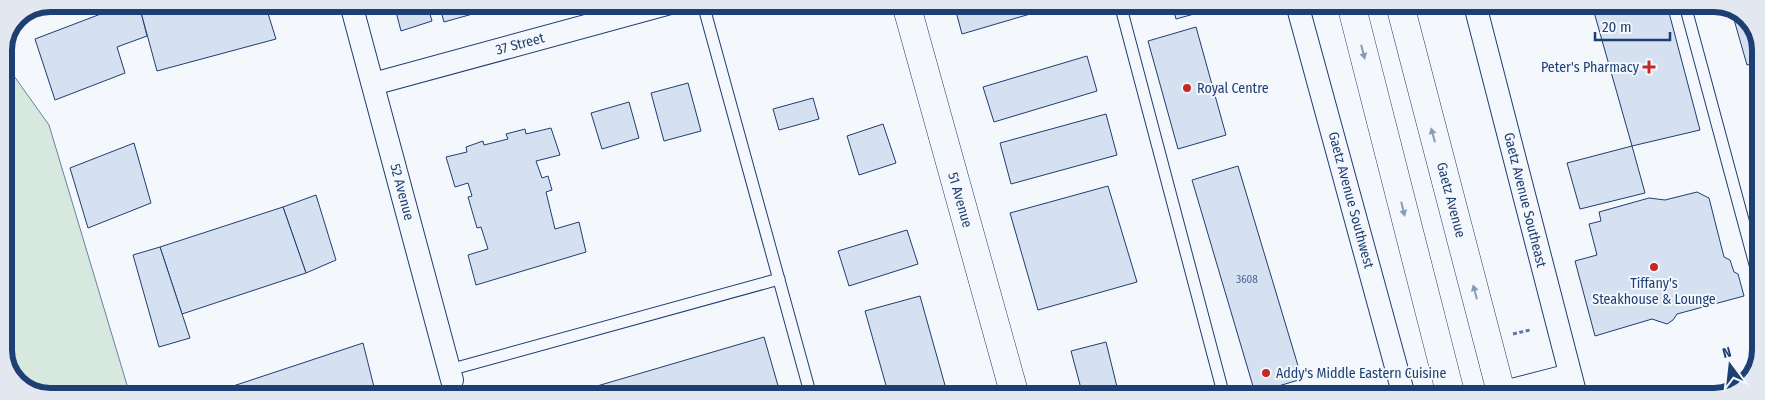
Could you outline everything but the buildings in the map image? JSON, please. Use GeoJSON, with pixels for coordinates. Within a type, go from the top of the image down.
{"type":"FeatureCollection","features":[{"type":"Feature","properties":{"kind":"main road","name":"51 Avenue"},"geometry":{"type":"LineString","coordinates":[[908,12],[1013,388]]}},
{"type":"Feature","properties":{"kind":"main road"},"geometry":{"type":"LineString","coordinates":[[1353,12],[1449,388]]}},
{"type":"Feature","properties":{"kind":"main road","name":"Gaetz Avenue"},"geometry":{"type":"LineString","coordinates":[[1402,12],[1495,388]]}},
{"type":"Feature","properties":{"kind":"street","name":"52 Avenue"},"geometry":{"type":"LineString","coordinates":[[353,12],[451,375]]}},
{"type":"Feature","properties":{"kind":"street","name":"37 Street"},"geometry":{"type":"LineString","coordinates":[[372,84],[638,12]]}},
{"type":"Feature","properties":{"kind":"street","name":"Gaetz Avenue Southwest"},"geometry":{"type":"LineString","coordinates":[[1299,12],[1402,388]]}},
{"type":"Feature","properties":{"kind":"street","name":"Gaetz Avenue Southeast"},"geometry":{"type":"LineString","coordinates":[[1477,12],[1574,388]]}},
{"type":"Feature","properties":{"kind":"street"},"geometry":{"type":"LineString","coordinates":[[1523,388],[1570,375]]}},
{"type":"Feature","properties":{"kind":"lane"},"geometry":{"type":"LineString","coordinates":[[706,12],[809,388]]}},
{"type":"Feature","properties":{"kind":"lane"},"geometry":{"type":"LineString","coordinates":[[1122,12],[1222,388]]}},
{"type":"Feature","properties":{"kind":"lane"},"geometry":{"type":"LineString","coordinates":[[1688,12],[1752,253]]}},
{"type":"Feature","properties":{"kind":"lane"},"geometry":{"type":"LineString","coordinates":[[451,375],[779,280]]}},
{"type":"Feature","properties":{"kind":"path"},"geometry":{"type":"LineString","coordinates":[[1512,334],[1530,330]]}},
{"type":"Feature","properties":{"kind":"shaded area"},"geometry":{"type":"Polygon","coordinates":[[[12,73],[49,125],[128,388],[50,388],[38,386],[27,380],[15,364],[13,357],[12,73]]]}},
{"type":"Feature","properties":{"kind":"place","name":"Peter's Pharmacy"},"geometry":{"type":"Point","coordinates":[1649,67]}},
{"type":"Feature","properties":{"kind":"place","name":"Royal Centre"},"geometry":{"type":"Point","coordinates":[1187,88]}},
{"type":"Feature","properties":{"kind":"place","name":"Tiffany's Steakhouse & Lounge"},"geometry":{"type":"Point","coordinates":[1654,267]}},
{"type":"Feature","properties":{"kind":"place","name":"Addy's Middle Eastern Cuisine"},"geometry":{"type":"Point","coordinates":[1266,373]}}]}
